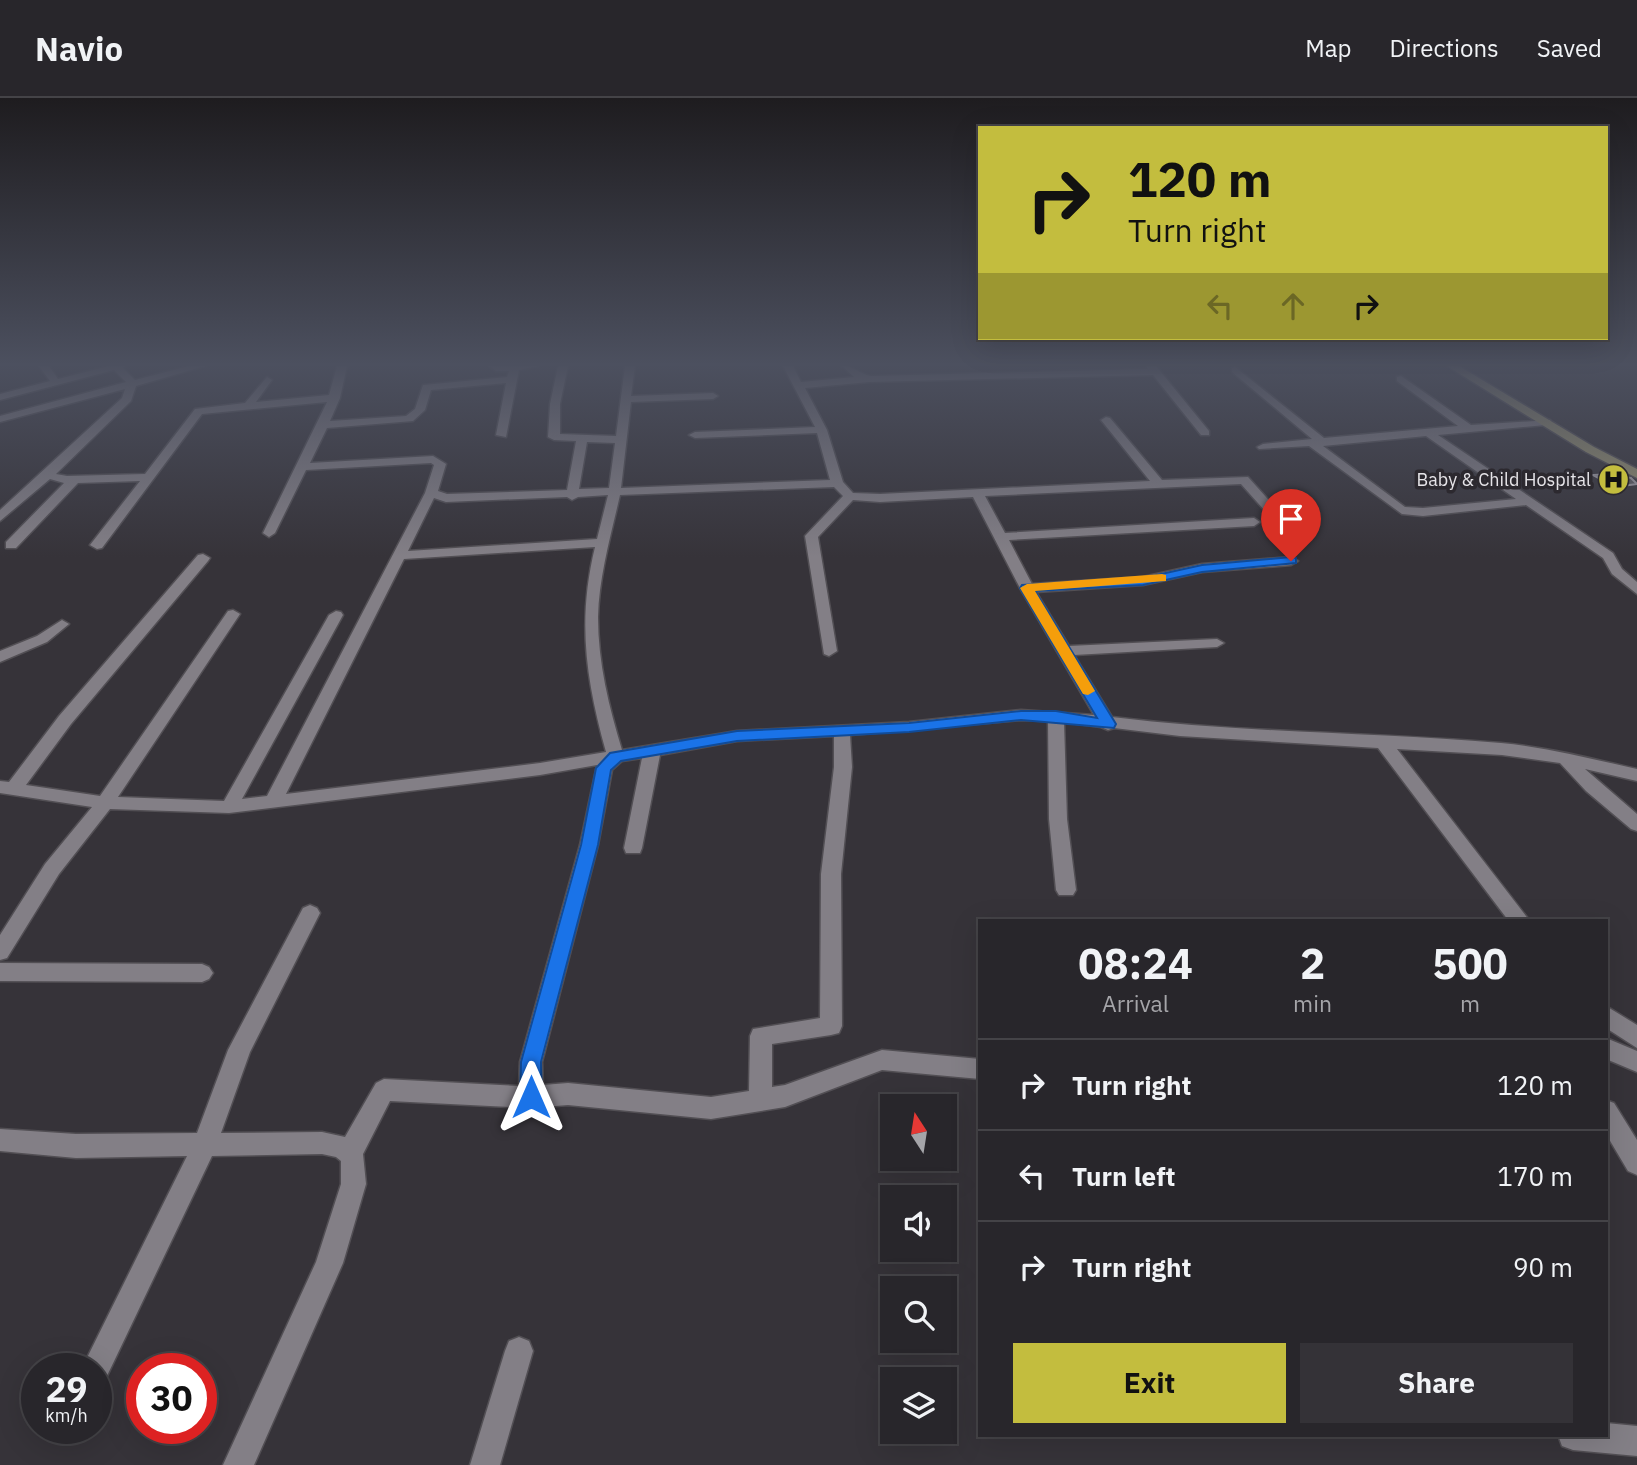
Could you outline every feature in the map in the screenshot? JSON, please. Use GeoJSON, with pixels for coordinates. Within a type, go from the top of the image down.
{"type":"FeatureCollection","features":[{"type":"Feature","properties":{"kind":"street"},"geometry":{"type":"LineString","coordinates":[[0,517],[94,430]]}},
{"type":"Feature","properties":{"kind":"street"},"geometry":{"type":"LineString","coordinates":[[97,545],[185,430]]}},
{"type":"Feature","properties":{"kind":"street"},"geometry":{"type":"LineString","coordinates":[[269,533],[320,430]]}},
{"type":"Feature","properties":{"kind":"street"},"geometry":{"type":"LineString","coordinates":[[502,435],[503,430]]}},
{"type":"Feature","properties":{"kind":"street"},"geometry":{"type":"LineString","coordinates":[[554,430],[554,437],[621,440]]}},
{"type":"Feature","properties":{"kind":"street"},"geometry":{"type":"LineString","coordinates":[[616,757],[597,696],[592,639],[593,597],[602,542],[614,494],[622,430]]}},
{"type":"Feature","properties":{"kind":"street"},"geometry":{"type":"LineString","coordinates":[[695,435],[822,430],[837,483],[849,496],[880,498],[1244,481],[1278,518]]}},
{"type":"Feature","properties":{"kind":"street"},"geometry":{"type":"LineString","coordinates":[[1114,430],[1159,485]]}},
{"type":"Feature","properties":{"kind":"street"},"geometry":{"type":"LineString","coordinates":[[1202,430],[1205,433]]}},
{"type":"Feature","properties":{"kind":"street"},"geometry":{"type":"LineString","coordinates":[[1303,430],[1402,510],[1423,512],[1530,501]]}},
{"type":"Feature","properties":{"kind":"street"},"geometry":{"type":"LineString","coordinates":[[1263,447],[1464,430]]}},
{"type":"Feature","properties":{"kind":"street"},"geometry":{"type":"LineString","coordinates":[[1558,430],[1598,455],[1637,474]]}},
{"type":"Feature","properties":{"kind":"street"},"geometry":{"type":"LineString","coordinates":[[1430,434],[1608,556],[1618,572],[1637,590]]}},
{"type":"Feature","properties":{"kind":"street"},"geometry":{"type":"LineString","coordinates":[[572,496],[582,440]]}},
{"type":"Feature","properties":{"kind":"street"},"geometry":{"type":"LineString","coordinates":[[272,803],[431,493],[440,464],[433,459],[300,467]]}},
{"type":"Feature","properties":{"kind":"street"},"geometry":{"type":"LineString","coordinates":[[48,475],[55,479],[149,477]]}},
{"type":"Feature","properties":{"kind":"street"},"geometry":{"type":"LineString","coordinates":[[11,545],[75,479]]}},
{"type":"Feature","properties":{"kind":"street"},"geometry":{"type":"LineString","coordinates":[[431,493],[446,498],[572,496],[837,483]]}},
{"type":"Feature","properties":{"kind":"street"},"geometry":{"type":"LineString","coordinates":[[978,494],[1027,588],[1108,724]]}},
{"type":"Feature","properties":{"kind":"street"},"geometry":{"type":"LineString","coordinates":[[829,651],[811,536],[849,496]]}},
{"type":"Feature","properties":{"kind":"street"},"geometry":{"type":"LineString","coordinates":[[1001,537],[1254,522]]}},
{"type":"Feature","properties":{"kind":"street"},"geometry":{"type":"LineString","coordinates":[[400,555],[602,542]]}},
{"type":"Feature","properties":{"kind":"street"},"geometry":{"type":"LineString","coordinates":[[7,788],[203,558]]}},
{"type":"Feature","properties":{"kind":"street"},"geometry":{"type":"LineString","coordinates":[[1027,588],[1143,581],[1202,568],[1291,561]]}},
{"type":"Feature","properties":{"kind":"street"},"geometry":{"type":"LineString","coordinates":[[0,952],[52,869],[105,803],[233,614]]}},
{"type":"Feature","properties":{"kind":"street"},"geometry":{"type":"LineString","coordinates":[[229,807],[336,615]]}},
{"type":"Feature","properties":{"kind":"street"},"geometry":{"type":"LineString","coordinates":[[0,657],[42,639],[62,624]]}},
{"type":"Feature","properties":{"kind":"street"},"geometry":{"type":"LineString","coordinates":[[1064,651],[1217,643]]}},
{"type":"Feature","properties":{"kind":"street"},"geometry":{"type":"LineString","coordinates":[[7,788],[105,803],[229,807],[616,757],[737,736],[909,727],[995,717],[1056,716],[1108,724],[1502,749],[1564,758],[1637,775]]}},
{"type":"Feature","properties":{"kind":"street"},"geometry":{"type":"LineString","coordinates":[[1056,716],[1058,819],[1066,890]]}},
{"type":"Feature","properties":{"kind":"street"},"geometry":{"type":"LineString","coordinates":[[760,1101],[761,1036],[831,1026],[831,874],[843,768],[842,731]]}},
{"type":"Feature","properties":{"kind":"street"},"geometry":{"type":"LineString","coordinates":[[1383,742],[1518,919]]}},
{"type":"Feature","properties":{"kind":"street"},"geometry":{"type":"LineString","coordinates":[[633,848],[652,750]]}},
{"type":"Feature","properties":{"kind":"street"},"geometry":{"type":"LineString","coordinates":[[531,1097],[531,1062],[589,845],[604,768],[616,757]]}},
{"type":"Feature","properties":{"kind":"street"},"geometry":{"type":"LineString","coordinates":[[1564,758],[1592,787],[1637,824]]}},
{"type":"Feature","properties":{"kind":"street"},"geometry":{"type":"LineString","coordinates":[[103,1353],[205,1145],[239,1050],[310,913]]}},
{"type":"Feature","properties":{"kind":"street"},"geometry":{"type":"LineString","coordinates":[[0,972],[202,973]]}},
{"type":"Feature","properties":{"kind":"street"},"geometry":{"type":"LineString","coordinates":[[1608,1016],[1637,1038]]}},
{"type":"Feature","properties":{"kind":"street"},"geometry":{"type":"LineString","coordinates":[[1608,1049],[1637,1062]]}},
{"type":"Feature","properties":{"kind":"street"},"geometry":{"type":"LineString","coordinates":[[350,1153],[384,1090],[531,1097],[568,1094],[711,1108],[760,1101],[817,1086],[867,1063],[882,1060],[978,1069]]}},
{"type":"Feature","properties":{"kind":"street"},"geometry":{"type":"LineString","coordinates":[[1608,1114],[1637,1163]]}},
{"type":"Feature","properties":{"kind":"street"},"geometry":{"type":"LineString","coordinates":[[0,1140],[76,1146],[322,1143],[339,1146],[350,1153],[355,1163],[353,1181],[340,1232],[300,1334],[238,1465]]}},
{"type":"Feature","properties":{"kind":"street"},"geometry":{"type":"LineString","coordinates":[[485,1465],[519,1351]]}},
{"type":"Feature","properties":{"kind":"street"},"geometry":{"type":"LineString","coordinates":[[1594,1437],[1637,1441]]}},
{"type":"Feature","properties":{"kind":"building"},"geometry":{"type":"Polygon","coordinates":[[[1611,474],[1631,478],[1637,484],[1615,487],[1593,475],[1611,474]]]}},
{"type":"Feature","properties":{"kind":"slow traffic"},"geometry":{"type":"LineString","coordinates":[[1088,691],[1027,588],[1101,585],[1162,578]]}},
{"type":"Feature","properties":{"kind":"place","name":"Baby & Child Hospital"},"geometry":{"type":"Point","coordinates":[1614,480]}},
{"type":"Feature","properties":{"kind":"route"},"geometry":{"type":"LineString","coordinates":[[531,1097],[531,1062],[589,845],[604,768],[616,757],[737,736],[876,730],[1021,715],[1056,716],[1108,724],[1027,588],[1143,581],[1202,568],[1291,561]]}}]}
